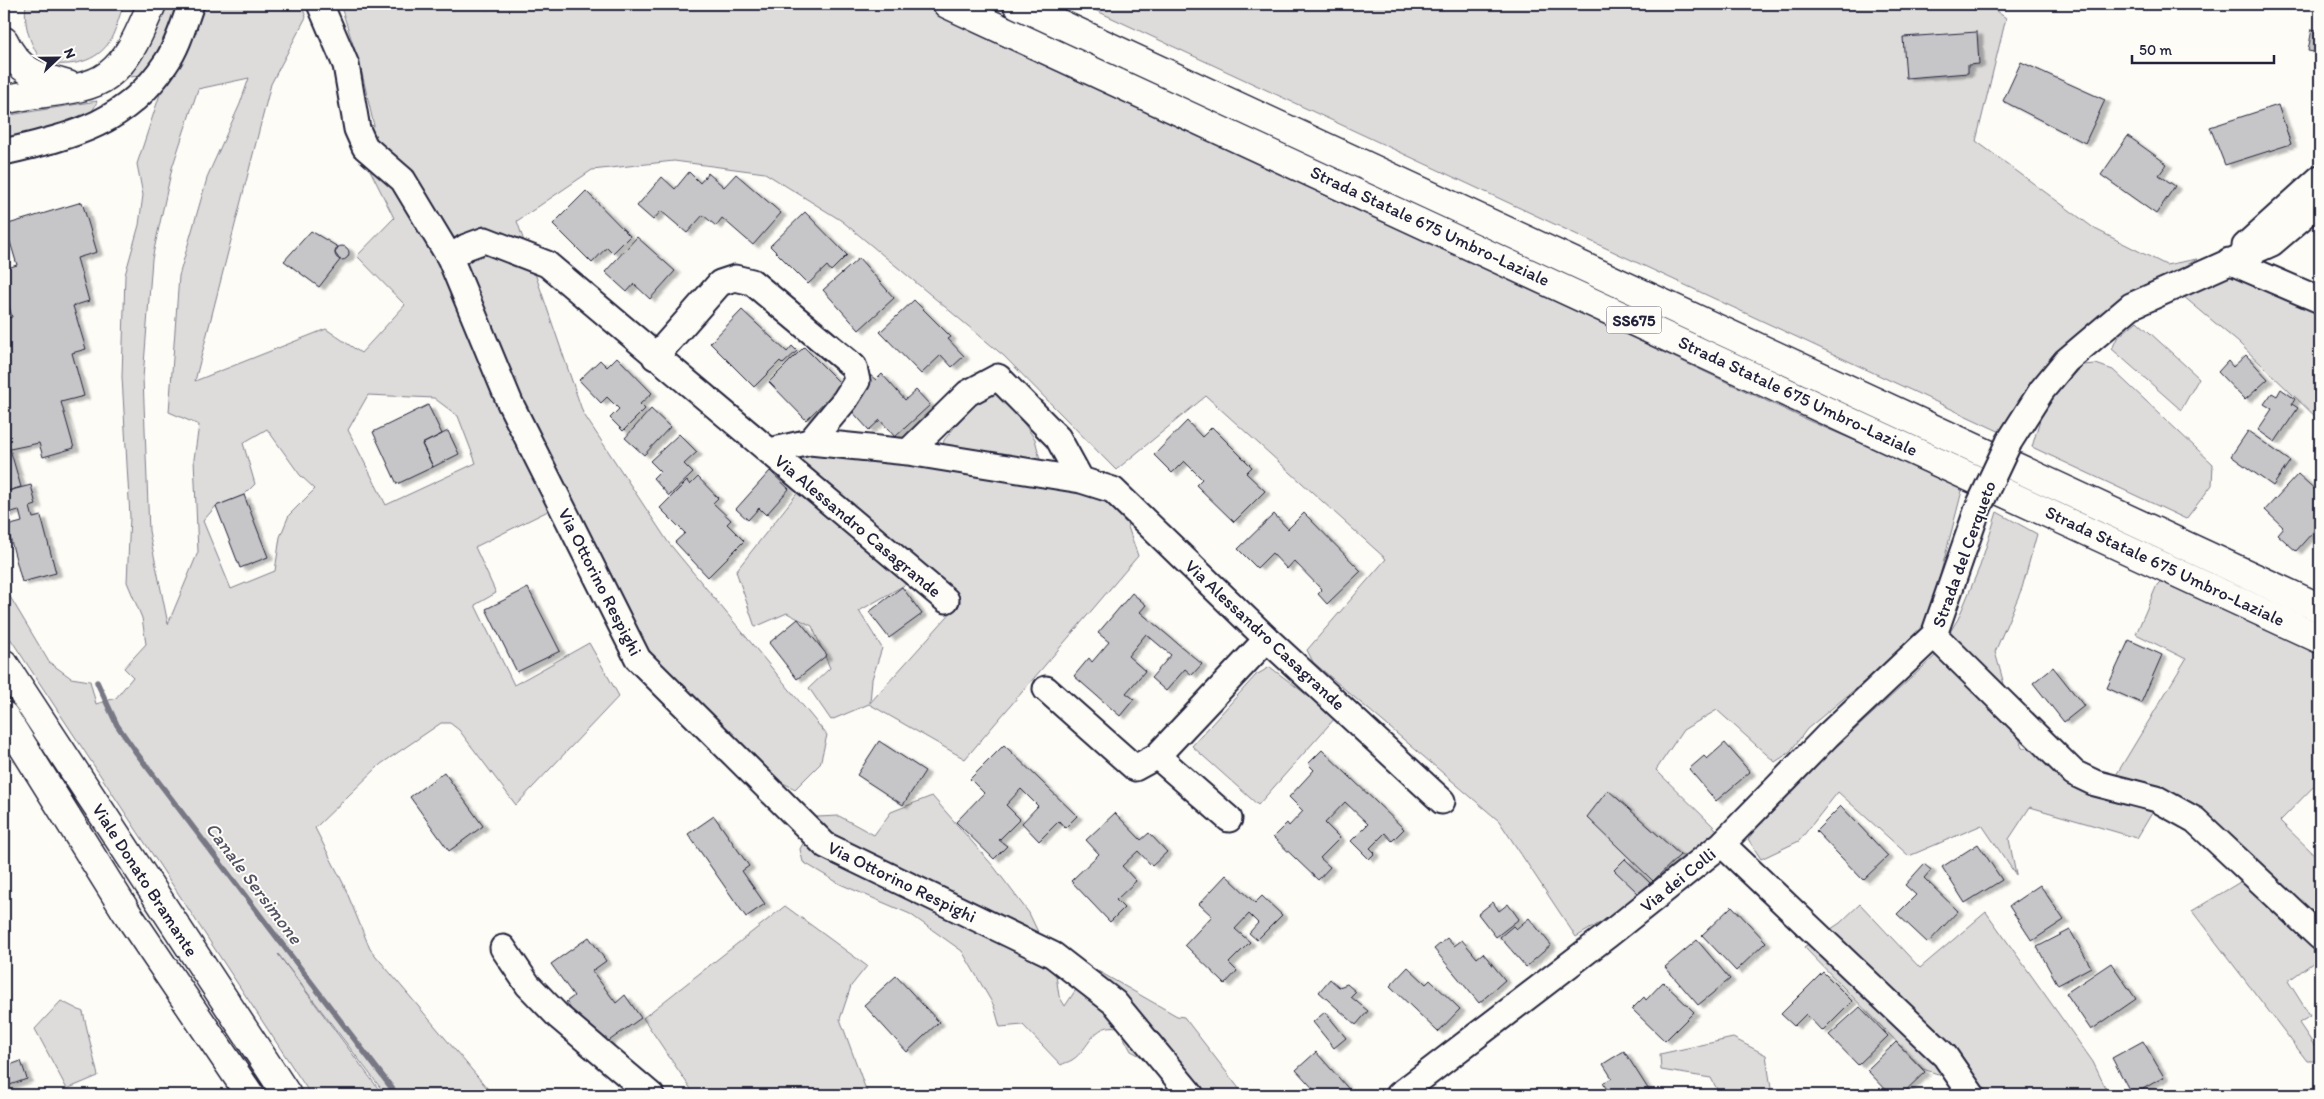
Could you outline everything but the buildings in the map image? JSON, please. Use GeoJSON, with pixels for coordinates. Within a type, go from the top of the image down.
{"type":"FeatureCollection","features":[{"type":"Feature","properties":{"kind":"main road"},"geometry":{"type":"LineString","coordinates":[[4,100],[91,84],[108,76],[135,43],[152,4]]}},
{"type":"Feature","properties":{"kind":"main road","name":"Strada Statale 675 Umbro-Laziale"},"geometry":{"type":"LineString","coordinates":[[948,4],[2320,638]]}},
{"type":"Feature","properties":{"kind":"main road","name":"Strada Statale 675 Umbro-Laziale"},"geometry":{"type":"LineString","coordinates":[[1017,4],[1682,314],[2320,608]]}},
{"type":"Feature","properties":{"kind":"main road"},"geometry":{"type":"LineString","coordinates":[[4,41],[16,62],[35,76],[74,87]]}},
{"type":"Feature","properties":{"kind":"main road","name":"Viale Donato Bramante"},"geometry":{"type":"LineString","coordinates":[[4,664],[287,1095]]}},
{"type":"Feature","properties":{"kind":"main road","name":"Viale Donato Bramante"},"geometry":{"type":"LineString","coordinates":[[4,716],[127,913],[250,1095]]}},
{"type":"Feature","properties":{"kind":"street"},"geometry":{"type":"LineString","coordinates":[[4,152],[70,136],[116,114],[142,93],[167,63],[191,4]]}},
{"type":"Feature","properties":{"kind":"street","name":"Via Ottorino Respighi"},"geometry":{"type":"LineString","coordinates":[[320,4],[346,65],[357,129],[364,147],[403,180],[450,258],[510,403],[638,659],[825,845],[1053,955],[1115,1004],[1191,1095]]}},
{"type":"Feature","properties":{"kind":"street","name":"Strada del Cerqueto"},"geometry":{"type":"LineString","coordinates":[[2229,261],[2269,222],[2320,178]]}},
{"type":"Feature","properties":{"kind":"street","name":"Strada del Cerqueto"},"geometry":{"type":"LineString","coordinates":[[1722,844],[1828,735],[1934,635],[1978,508],[2009,442],[2042,390],[2066,361],[2130,306],[2272,243],[2320,202]]}},
{"type":"Feature","properties":{"kind":"street","name":"Via Alessandro Casagrande"},"geometry":{"type":"LineString","coordinates":[[450,258],[466,247],[485,240],[547,264],[946,600]]}},
{"type":"Feature","properties":{"kind":"street"},"geometry":{"type":"LineString","coordinates":[[2229,261],[2320,300]]}},
{"type":"Feature","properties":{"kind":"street","name":"Via Alessandro Casagrande"},"geometry":{"type":"LineString","coordinates":[[655,356],[720,283],[735,278],[752,282],[854,367],[857,381],[845,400],[810,442]]}},
{"type":"Feature","properties":{"kind":"street"},"geometry":{"type":"LineString","coordinates":[[908,452],[968,393],[998,377],[1058,438],[1081,480]]}},
{"type":"Feature","properties":{"kind":"street","name":"Via Alessandro Casagrande"},"geometry":{"type":"LineString","coordinates":[[770,451],[810,442],[908,452],[1081,480],[1113,490],[1267,639],[1442,801]]}},
{"type":"Feature","properties":{"kind":"street"},"geometry":{"type":"LineString","coordinates":[[1934,635],[2074,773],[2096,783],[2157,799],[2195,820],[2320,937]]}},
{"type":"Feature","properties":{"kind":"street"},"geometry":{"type":"LineString","coordinates":[[1046,690],[1135,768],[1157,756],[1267,639]]}},
{"type":"Feature","properties":{"kind":"street"},"geometry":{"type":"LineString","coordinates":[[1157,756],[1228,819]]}},
{"type":"Feature","properties":{"kind":"street","name":"Via dei Colli"},"geometry":{"type":"LineString","coordinates":[[1399,1095],[1608,935],[1722,844],[1945,1056],[1972,1095]]}},
{"type":"Feature","properties":{"kind":"street"},"geometry":{"type":"LineString","coordinates":[[503,948],[528,985],[559,1017],[650,1095]]}},
{"type":"Feature","properties":{"kind":"shaded area"},"geometry":{"type":"Polygon","coordinates":[[[26,4],[124,4],[113,35],[102,51],[87,60],[61,64],[43,63],[32,43],[27,28],[26,4]]]}},
{"type":"Feature","properties":{"kind":"shaded area"},"geometry":{"type":"Polygon","coordinates":[[[164,4],[301,4],[306,17],[271,84],[195,381],[326,329],[361,353],[405,305],[357,256],[394,218],[343,116],[374,126],[361,69],[342,10],[337,4],[482,4],[487,9],[493,4],[925,4],[1340,202],[1807,420],[1963,487],[1932,606],[1918,637],[1807,729],[1789,753],[1775,762],[1717,710],[1683,730],[1656,770],[1719,832],[1691,858],[1679,855],[1627,907],[1576,937],[1499,821],[1313,662],[1307,650],[1386,559],[1206,396],[1116,470],[1004,356],[842,221],[765,173],[674,161],[592,170],[517,221],[583,413],[668,542],[827,735],[820,764],[795,789],[775,779],[661,666],[635,632],[552,509],[475,547],[496,593],[475,605],[514,685],[589,643],[619,696],[516,805],[459,730],[450,723],[441,723],[381,764],[315,828],[343,883],[370,949],[493,1095],[386,1095],[278,954],[383,1095],[311,1095],[4,629],[4,590],[6,590],[49,662],[71,678],[90,681],[96,704],[116,698],[133,677],[124,668],[146,644],[142,618],[127,582],[130,517],[122,377],[125,275],[139,225],[143,195],[137,164],[165,79],[154,74],[130,77],[164,4]],[[249,78],[198,89],[172,168],[152,259],[143,378],[149,531],[168,624],[198,552],[194,459],[199,425],[169,412],[179,276],[208,175],[240,104],[249,78]],[[368,395],[348,430],[386,505],[476,463],[458,416],[434,398],[368,395]],[[267,429],[243,443],[255,484],[244,495],[216,506],[203,521],[231,589],[275,571],[280,537],[289,515],[315,489],[300,475],[267,429]]]}},
{"type":"Feature","properties":{"kind":"shaded area"},"geometry":{"type":"Polygon","coordinates":[[[1082,4],[1986,4],[2006,18],[1976,141],[2095,229],[2166,265],[2197,259],[2116,309],[2007,435],[1082,4]]]}},
{"type":"Feature","properties":{"kind":"shaded area"},"geometry":{"type":"Polygon","coordinates":[[[97,101],[92,111],[76,121],[4,143],[4,116],[97,101]]]}},
{"type":"Feature","properties":{"kind":"shaded area"},"geometry":{"type":"Polygon","coordinates":[[[2243,271],[2320,305],[2320,421],[2239,343],[2183,296],[2243,271]]]}},
{"type":"Feature","properties":{"kind":"shaded area"},"geometry":{"type":"Polygon","coordinates":[[[2137,321],[2199,378],[2181,410],[2112,349],[2117,338],[2137,321]]]}},
{"type":"Feature","properties":{"kind":"shaded area"},"geometry":{"type":"Polygon","coordinates":[[[2096,364],[2113,370],[2213,464],[2212,485],[2186,519],[2032,447],[2043,409],[2082,365],[2096,364]]]}},
{"type":"Feature","properties":{"kind":"shaded area"},"geometry":{"type":"Polygon","coordinates":[[[997,390],[1010,404],[1035,439],[1047,488],[1101,497],[1127,524],[1138,556],[965,759],[869,704],[831,720],[809,688],[830,668],[812,626],[787,613],[755,627],[736,571],[799,491],[908,583],[859,611],[882,648],[872,679],[870,703],[955,608],[794,461],[801,455],[851,455],[939,470],[944,440],[973,405],[997,390]]]}},
{"type":"Feature","properties":{"kind":"shaded area"},"geometry":{"type":"Polygon","coordinates":[[[1997,512],[2037,534],[2022,588],[1995,652],[2022,748],[2036,749],[2155,808],[2137,838],[2030,807],[2009,839],[2016,875],[1982,825],[1909,856],[1838,792],[1799,841],[1761,859],[1748,839],[1774,804],[1935,656],[1958,619],[1980,566],[1997,512]]]}},
{"type":"Feature","properties":{"kind":"shaded area"},"geometry":{"type":"Polygon","coordinates":[[[2163,579],[2320,650],[2320,780],[2280,821],[2320,860],[2320,925],[2115,777],[2186,659],[2136,634],[2157,585],[2163,579]]]}},
{"type":"Feature","properties":{"kind":"shaded area"},"geometry":{"type":"Polygon","coordinates":[[[1270,667],[1336,717],[1258,805],[1192,746],[1256,675],[1270,667]]]}},
{"type":"Feature","properties":{"kind":"shaded area"},"geometry":{"type":"Polygon","coordinates":[[[932,796],[994,867],[1029,913],[1055,968],[1059,996],[1065,1006],[1091,967],[1177,1016],[1184,1017],[1244,1095],[1206,1095],[1201,1088],[1131,1051],[1118,1027],[1102,1029],[1078,1055],[1071,1061],[1061,1065],[1023,1025],[1000,1027],[994,1006],[962,951],[910,914],[840,884],[803,862],[800,849],[817,817],[839,816],[874,835],[891,812],[932,796]]]}},
{"type":"Feature","properties":{"kind":"shaded area"},"geometry":{"type":"Polygon","coordinates":[[[2214,847],[2314,945],[2314,962],[2288,981],[2310,1016],[2299,1023],[2320,1054],[2320,1061],[2307,1061],[2192,911],[2240,882],[2214,847]]]}},
{"type":"Feature","properties":{"kind":"shaded area"},"geometry":{"type":"Polygon","coordinates":[[[1860,904],[1920,968],[1986,912],[2093,1062],[2109,1095],[1985,1095],[1980,1088],[1923,1069],[1804,947],[1840,923],[1860,904]]]}},
{"type":"Feature","properties":{"kind":"shaded area"},"geometry":{"type":"Polygon","coordinates":[[[785,906],[867,966],[851,986],[840,1019],[866,1090],[870,1095],[695,1095],[643,1018],[785,906]]]}},
{"type":"Feature","properties":{"kind":"shaded area"},"geometry":{"type":"Polygon","coordinates":[[[61,1001],[83,1012],[98,1076],[67,1089],[35,1029],[61,1001]]]}},
{"type":"Feature","properties":{"kind":"shaded area"},"geometry":{"type":"Polygon","coordinates":[[[1733,1038],[1766,1055],[1772,1095],[1720,1095],[1711,1078],[1661,1070],[1660,1054],[1733,1038]]]}},
{"type":"Feature","properties":{"kind":"waterway","name":"Canale Sersimone"},"geometry":{"type":"LineString","coordinates":[[97,682],[117,725],[135,751],[397,1095]]}}]}
